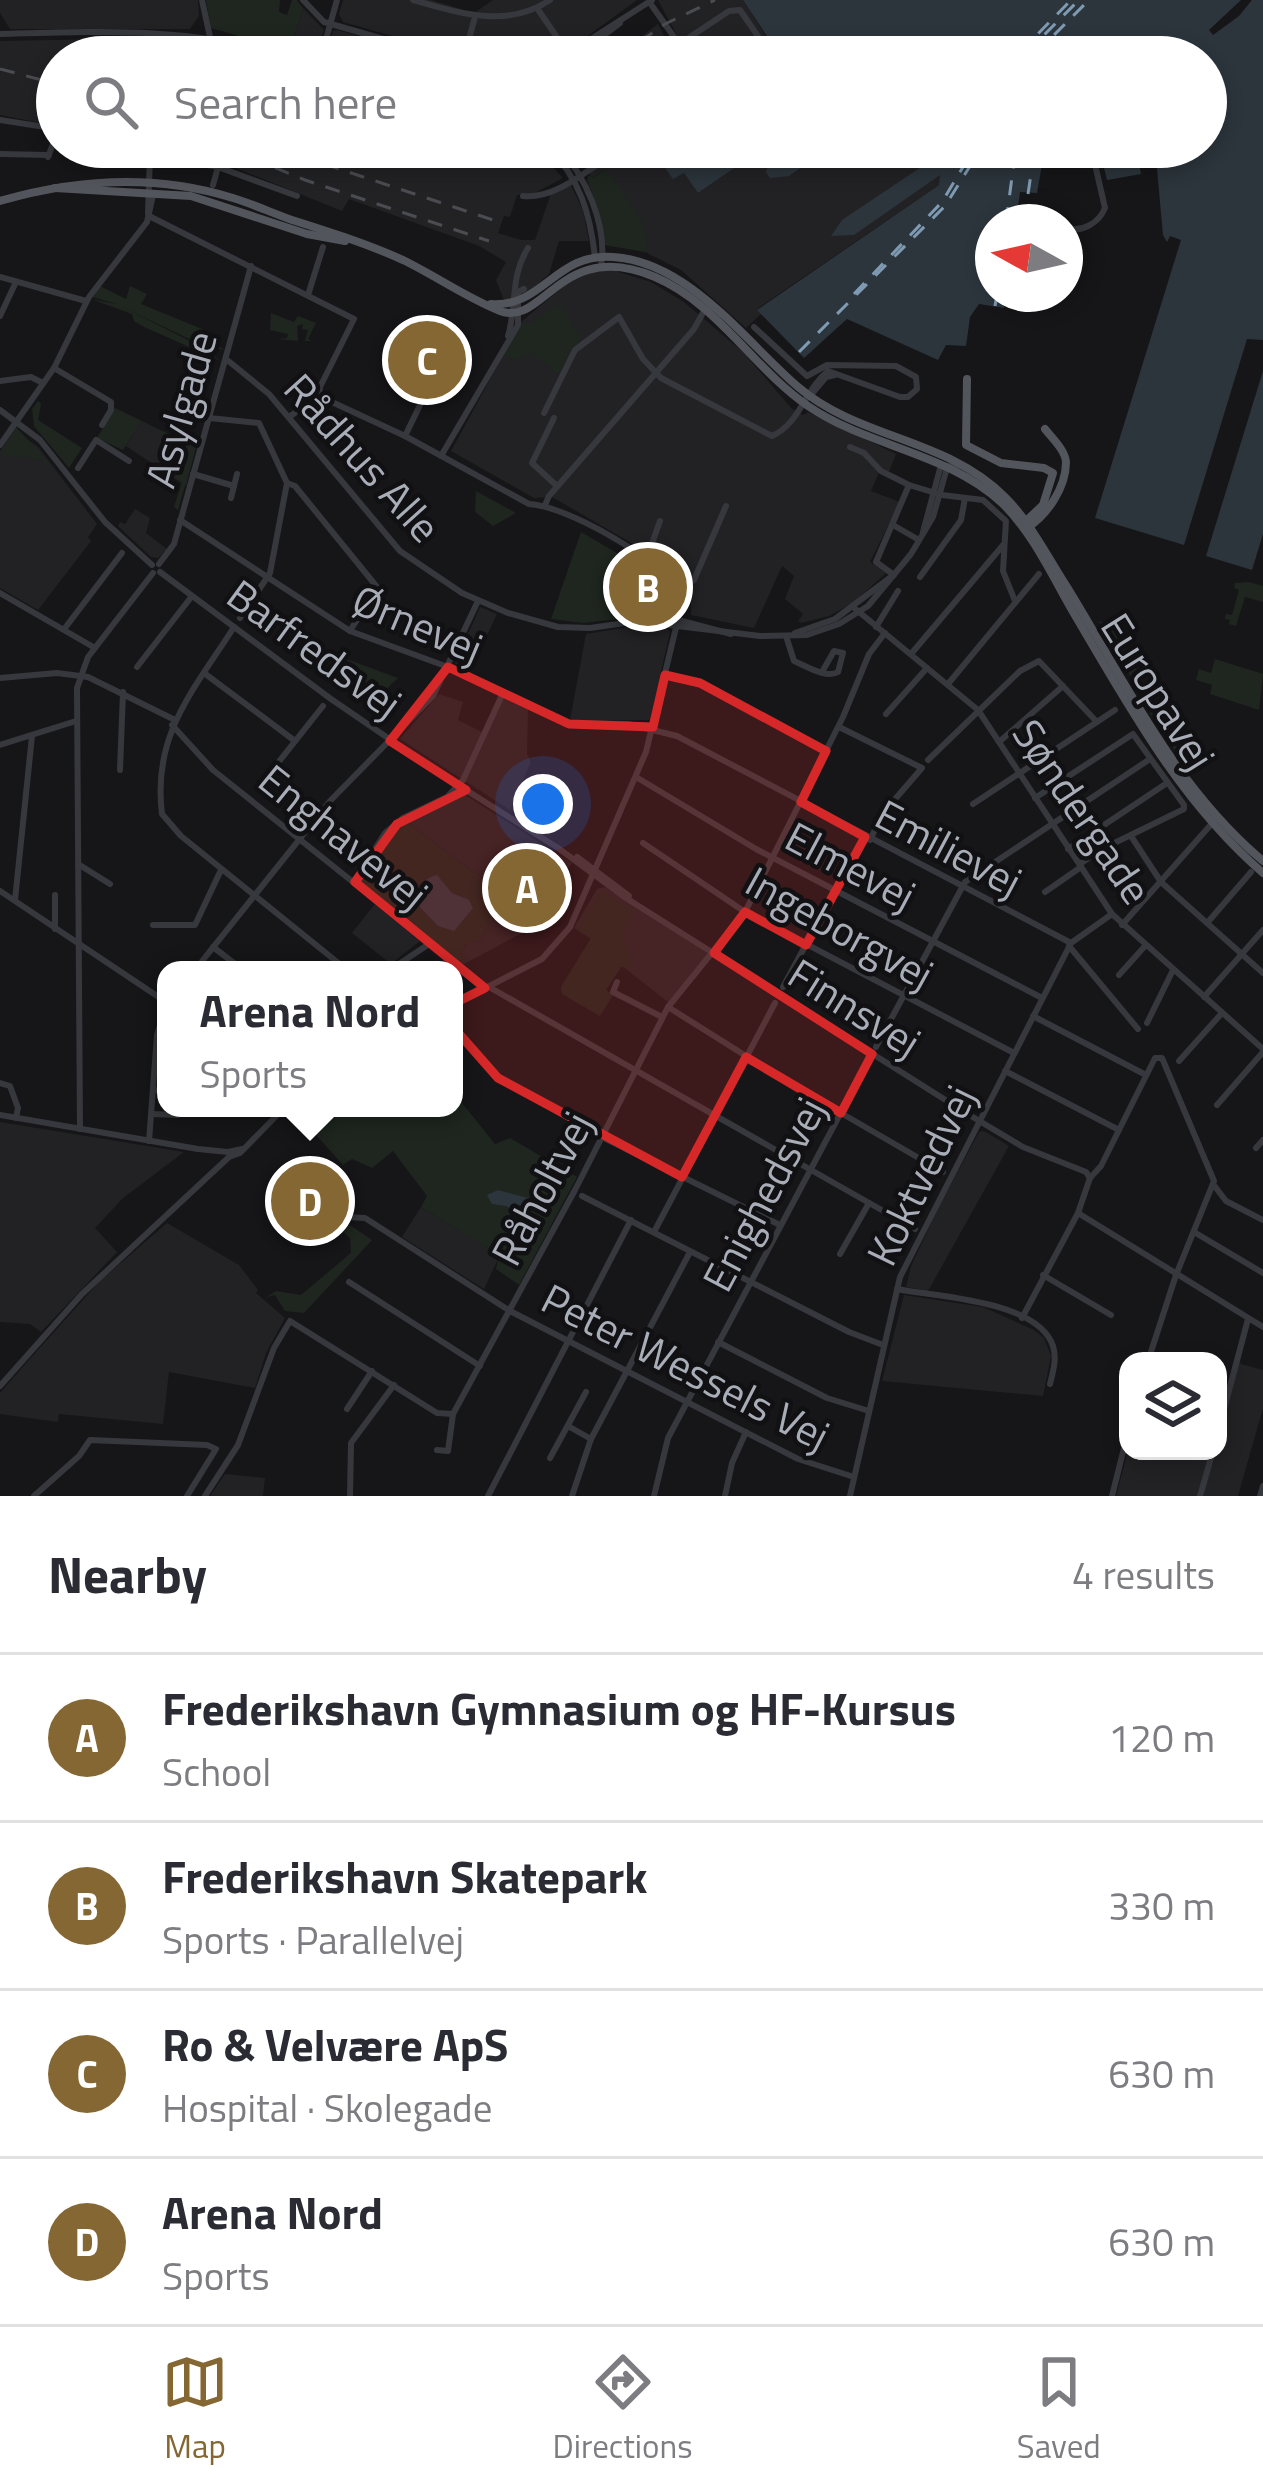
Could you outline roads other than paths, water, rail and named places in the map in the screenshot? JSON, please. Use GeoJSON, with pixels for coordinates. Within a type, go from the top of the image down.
{"type":"FeatureCollection","features":[{"type":"Feature","properties":{"kind":"main road"},"geometry":{"type":"LineString","coordinates":[[0,201],[64,186],[230,196],[399,258],[489,304],[516,308],[536,305],[569,275],[599,261],[656,277],[709,312],[807,398],[979,474],[1026,525]]}},
{"type":"Feature","properties":{"kind":"main road"},"geometry":{"type":"LineString","coordinates":[[967,379],[965,442],[1001,464],[1053,473],[1046,501],[1026,525]]}},
{"type":"Feature","properties":{"kind":"main road"},"geometry":{"type":"LineString","coordinates":[[1026,525],[1048,511],[1066,461],[1045,429]]}},
{"type":"Feature","properties":{"kind":"main road"},"geometry":{"type":"LineString","coordinates":[[946,463],[1026,525]]}},
{"type":"Feature","properties":{"kind":"main road","name":"Europavej"},"geometry":{"type":"LineString","coordinates":[[1026,525],[1140,727],[1173,776],[1263,873]]}},
{"type":"Feature","properties":{"kind":"main road","name":"Europavej"},"geometry":{"type":"LineString","coordinates":[[1216,820],[1263,861]]}},
{"type":"Feature","properties":{"kind":"street"},"geometry":{"type":"LineString","coordinates":[[303,0],[316,16],[375,36]]}},
{"type":"Feature","properties":{"kind":"street"},"geometry":{"type":"LineString","coordinates":[[327,36],[338,0]]}},
{"type":"Feature","properties":{"kind":"street"},"geometry":{"type":"LineString","coordinates":[[413,0],[475,17],[537,8],[550,0]]}},
{"type":"Feature","properties":{"kind":"street"},"geometry":{"type":"LineString","coordinates":[[599,36],[647,2],[673,36]]}},
{"type":"Feature","properties":{"kind":"street"},"geometry":{"type":"LineString","coordinates":[[194,34],[202,4]]}},
{"type":"Feature","properties":{"kind":"street"},"geometry":{"type":"LineString","coordinates":[[202,4],[210,36]]}},
{"type":"Feature","properties":{"kind":"street"},"geometry":{"type":"LineString","coordinates":[[537,8],[556,36]]}},
{"type":"Feature","properties":{"kind":"street"},"geometry":{"type":"LineString","coordinates":[[691,36],[729,11],[740,10],[757,36]]}},
{"type":"Feature","properties":{"kind":"street"},"geometry":{"type":"LineString","coordinates":[[470,36],[475,17]]}},
{"type":"Feature","properties":{"kind":"street"},"geometry":{"type":"LineString","coordinates":[[0,34],[205,36]]}},
{"type":"Feature","properties":{"kind":"street"},"geometry":{"type":"LineString","coordinates":[[0,120],[36,126]]}},
{"type":"Feature","properties":{"kind":"street"},"geometry":{"type":"LineString","coordinates":[[0,154],[36,156]]}},
{"type":"Feature","properties":{"kind":"street"},"geometry":{"type":"LineString","coordinates":[[0,445],[54,368],[86,301],[149,216],[150,168]]}},
{"type":"Feature","properties":{"kind":"street"},"geometry":{"type":"LineString","coordinates":[[213,185],[218,168]]}},
{"type":"Feature","properties":{"kind":"street"},"geometry":{"type":"LineString","coordinates":[[221,168],[298,196]]}},
{"type":"Feature","properties":{"kind":"street"},"geometry":{"type":"LineString","coordinates":[[568,168],[575,176]]}},
{"type":"Feature","properties":{"kind":"street"},"geometry":{"type":"LineString","coordinates":[[570,168],[590,219],[599,261]]}},
{"type":"Feature","properties":{"kind":"street"},"geometry":{"type":"LineString","coordinates":[[523,196],[536,197],[589,168]]}},
{"type":"Feature","properties":{"kind":"street"},"geometry":{"type":"LineString","coordinates":[[1083,227],[1100,218],[1105,208],[1096,168]]}},
{"type":"Feature","properties":{"kind":"street"},"geometry":{"type":"LineString","coordinates":[[149,216],[355,319],[320,395],[289,417]]}},
{"type":"Feature","properties":{"kind":"street"},"geometry":{"type":"LineString","coordinates":[[308,296],[322,247]]}},
{"type":"Feature","properties":{"kind":"street"},"geometry":{"type":"LineString","coordinates":[[516,308],[512,287],[528,248]]}},
{"type":"Feature","properties":{"kind":"street","name":"Asylgade"},"geometry":{"type":"LineString","coordinates":[[80,675],[95,648],[170,551],[251,266]]}},
{"type":"Feature","properties":{"kind":"street"},"geometry":{"type":"LineString","coordinates":[[0,277],[86,301]]}},
{"type":"Feature","properties":{"kind":"street"},"geometry":{"type":"LineString","coordinates":[[0,316],[15,284]]}},
{"type":"Feature","properties":{"kind":"street"},"geometry":{"type":"LineString","coordinates":[[441,456],[508,336],[518,292],[524,289]]}},
{"type":"Feature","properties":{"kind":"street"},"geometry":{"type":"LineString","coordinates":[[545,505],[709,312]]}},
{"type":"Feature","properties":{"kind":"street"},"geometry":{"type":"LineString","coordinates":[[544,413],[581,344],[619,317],[655,373],[772,436],[790,425],[826,372],[900,397],[917,389],[919,380],[896,366],[827,365],[807,376],[754,327]]}},
{"type":"Feature","properties":{"kind":"street","name":"Rådhus Alle"},"geometry":{"type":"LineString","coordinates":[[226,359],[289,417],[400,550],[478,599],[520,616],[575,628],[677,623],[731,634],[786,636],[839,625],[894,575],[921,536],[933,517],[946,463]]}},
{"type":"Feature","properties":{"kind":"street"},"geometry":{"type":"LineString","coordinates":[[405,436],[442,362]]}},
{"type":"Feature","properties":{"kind":"street"},"geometry":{"type":"LineString","coordinates":[[54,368],[111,402],[102,425]]}},
{"type":"Feature","properties":{"kind":"street"},"geometry":{"type":"LineString","coordinates":[[0,381],[33,377],[43,383]]}},
{"type":"Feature","properties":{"kind":"street"},"geometry":{"type":"LineString","coordinates":[[320,395],[529,504],[545,505],[646,560],[679,590]]}},
{"type":"Feature","properties":{"kind":"street","name":"Barfredsvej"},"geometry":{"type":"LineString","coordinates":[[0,410],[40,440],[105,522],[192,596],[390,741],[714,953]]}},
{"type":"Feature","properties":{"kind":"street"},"geometry":{"type":"LineString","coordinates":[[209,418],[259,422],[287,483],[266,579],[240,618]]}},
{"type":"Feature","properties":{"kind":"street"},"geometry":{"type":"LineString","coordinates":[[554,418],[532,463],[557,486]]}},
{"type":"Feature","properties":{"kind":"street"},"geometry":{"type":"LineString","coordinates":[[78,468],[96,440],[129,461]]}},
{"type":"Feature","properties":{"kind":"street"},"geometry":{"type":"LineString","coordinates":[[850,447],[909,485],[983,500],[1006,521],[1004,580],[1015,601]]}},
{"type":"Feature","properties":{"kind":"street"},"geometry":{"type":"LineString","coordinates":[[230,498],[237,473]]}},
{"type":"Feature","properties":{"kind":"street"},"geometry":{"type":"LineString","coordinates":[[193,474],[234,486]]}},
{"type":"Feature","properties":{"kind":"street"},"geometry":{"type":"LineString","coordinates":[[287,483],[295,486],[377,587],[350,632]]}},
{"type":"Feature","properties":{"kind":"street"},"geometry":{"type":"LineString","coordinates":[[894,575],[875,562],[909,485]]}},
{"type":"Feature","properties":{"kind":"street"},"geometry":{"type":"LineString","coordinates":[[920,577],[961,520],[965,497]]}},
{"type":"Feature","properties":{"kind":"street"},"geometry":{"type":"LineString","coordinates":[[679,590],[694,580],[726,506]]}},
{"type":"Feature","properties":{"kind":"street","name":"Ørnevej"},"geometry":{"type":"LineString","coordinates":[[180,520],[350,632],[448,667],[570,724],[652,729],[677,736],[801,802]]}},
{"type":"Feature","properties":{"kind":"street"},"geometry":{"type":"LineString","coordinates":[[646,560],[660,521]]}},
{"type":"Feature","properties":{"kind":"street"},"geometry":{"type":"LineString","coordinates":[[892,525],[921,536]]}},
{"type":"Feature","properties":{"kind":"street"},"geometry":{"type":"LineString","coordinates":[[911,654],[1004,544]]}},
{"type":"Feature","properties":{"kind":"street"},"geometry":{"type":"LineString","coordinates":[[64,628],[122,553]]}},
{"type":"Feature","properties":{"kind":"street"},"geometry":{"type":"LineString","coordinates":[[947,684],[1039,574]]}},
{"type":"Feature","properties":{"kind":"street"},"geometry":{"type":"LineString","coordinates":[[463,999],[555,949],[570,927],[652,729],[677,623],[679,590]]}},
{"type":"Feature","properties":{"kind":"street"},"geometry":{"type":"LineString","coordinates":[[876,626],[898,591]]}},
{"type":"Feature","properties":{"kind":"street"},"geometry":{"type":"LineString","coordinates":[[0,593],[95,648]]}},
{"type":"Feature","properties":{"kind":"street"},"geometry":{"type":"LineString","coordinates":[[137,667],[192,596]]}},
{"type":"Feature","properties":{"kind":"street"},"geometry":{"type":"LineString","coordinates":[[202,961],[330,801],[422,710],[448,667],[478,599]]}},
{"type":"Feature","properties":{"kind":"street","name":"Søndergade"},"geometry":{"type":"LineString","coordinates":[[856,610],[978,710],[1112,914],[1263,1050]]}},
{"type":"Feature","properties":{"kind":"street"},"geometry":{"type":"LineString","coordinates":[[234,627],[173,722],[163,760],[162,814],[172,830],[335,961]]}},
{"type":"Feature","properties":{"kind":"street","name":"Råholtvej"},"geometry":{"type":"LineString","coordinates":[[437,1450],[448,1451],[453,1414],[662,1017],[746,912],[873,646],[885,633]]}},
{"type":"Feature","properties":{"kind":"street"},"geometry":{"type":"LineString","coordinates":[[786,636],[794,661],[822,672],[832,675],[843,658],[838,650],[822,672]]}},
{"type":"Feature","properties":{"kind":"street"},"geometry":{"type":"LineString","coordinates":[[928,760],[1020,671],[1039,662],[1097,722]]}},
{"type":"Feature","properties":{"kind":"street"},"geometry":{"type":"LineString","coordinates":[[886,714],[927,668]]}},
{"type":"Feature","properties":{"kind":"street"},"geometry":{"type":"LineString","coordinates":[[838,672],[858,680]]}},
{"type":"Feature","properties":{"kind":"street"},"geometry":{"type":"LineString","coordinates":[[204,673],[295,741]]}},
{"type":"Feature","properties":{"kind":"street"},"geometry":{"type":"LineString","coordinates":[[0,678],[80,675],[76,722],[80,1129]]}},
{"type":"Feature","properties":{"kind":"street","name":"Enghavevej"},"geometry":{"type":"LineString","coordinates":[[80,675],[123,692],[173,722],[213,770],[451,961]]}},
{"type":"Feature","properties":{"kind":"street"},"geometry":{"type":"LineString","coordinates":[[665,676],[700,683],[826,751]]}},
{"type":"Feature","properties":{"kind":"street"},"geometry":{"type":"LineString","coordinates":[[999,742],[1063,686]]}},
{"type":"Feature","properties":{"kind":"street"},"geometry":{"type":"LineString","coordinates":[[120,770],[123,692]]}},
{"type":"Feature","properties":{"kind":"street"},"geometry":{"type":"LineString","coordinates":[[355,882],[385,833],[447,796],[458,784],[503,693]]}},
{"type":"Feature","properties":{"kind":"street"},"geometry":{"type":"LineString","coordinates":[[278,764],[323,706]]}},
{"type":"Feature","properties":{"kind":"street"},"geometry":{"type":"LineString","coordinates":[[973,804],[1115,710]]}},
{"type":"Feature","properties":{"kind":"street"},"geometry":{"type":"LineString","coordinates":[[0,745],[76,722]]}},
{"type":"Feature","properties":{"kind":"street"},"geometry":{"type":"LineString","coordinates":[[783,987],[867,838],[922,768],[838,727]]}},
{"type":"Feature","properties":{"kind":"street"},"geometry":{"type":"LineString","coordinates":[[1035,798],[1132,734],[1184,809],[1130,836],[1045,892]]}},
{"type":"Feature","properties":{"kind":"street"},"geometry":{"type":"LineString","coordinates":[[15,902],[32,736]]}},
{"type":"Feature","properties":{"kind":"street"},"geometry":{"type":"LineString","coordinates":[[961,886],[1150,759]]}},
{"type":"Feature","properties":{"kind":"street","name":"Elmevej"},"geometry":{"type":"LineString","coordinates":[[636,777],[835,891],[1042,998]]}},
{"type":"Feature","properties":{"kind":"street"},"geometry":{"type":"LineString","coordinates":[[1068,848],[1167,783]]}},
{"type":"Feature","properties":{"kind":"street","name":"Emilievej"},"geometry":{"type":"LineString","coordinates":[[801,802],[1070,944]]}},
{"type":"Feature","properties":{"kind":"street"},"geometry":{"type":"LineString","coordinates":[[1122,925],[1216,820]]}},
{"type":"Feature","properties":{"kind":"street"},"geometry":{"type":"LineString","coordinates":[[1130,836],[1161,882],[1263,973]]}},
{"type":"Feature","properties":{"kind":"street","name":"Ingeborgvej"},"geometry":{"type":"LineString","coordinates":[[643,843],[746,912],[1014,1053]]}},
{"type":"Feature","properties":{"kind":"street"},"geometry":{"type":"LineString","coordinates":[[78,864],[110,884]]}},
{"type":"Feature","properties":{"kind":"street"},"geometry":{"type":"LineString","coordinates":[[153,926],[195,925],[221,870]]}},
{"type":"Feature","properties":{"kind":"street"},"geometry":{"type":"LineString","coordinates":[[1208,922],[1251,872]]}},
{"type":"Feature","properties":{"kind":"street","name":"Enighedsvej"},"geometry":{"type":"LineString","coordinates":[[654,1496],[663,1453],[687,1401],[961,886]]}},
{"type":"Feature","properties":{"kind":"street"},"geometry":{"type":"LineString","coordinates":[[0,892],[157,1000]]}},
{"type":"Feature","properties":{"kind":"street"},"geometry":{"type":"LineString","coordinates":[[55,895],[56,929]]}},
{"type":"Feature","properties":{"kind":"street","name":"Koktvedvej"},"geometry":{"type":"LineString","coordinates":[[850,1496],[896,1289],[914,1246],[1070,944],[1112,914]]}},
{"type":"Feature","properties":{"kind":"street"},"geometry":{"type":"LineString","coordinates":[[1204,997],[1263,930]]}},
{"type":"Feature","properties":{"kind":"street"},"geometry":{"type":"LineString","coordinates":[[404,961],[429,944]]}},
{"type":"Feature","properties":{"kind":"street"},"geometry":{"type":"LineString","coordinates":[[1070,944],[1138,1029]]}},
{"type":"Feature","properties":{"kind":"street"},"geometry":{"type":"LineString","coordinates":[[1119,975],[1145,946]]}},
{"type":"Feature","properties":{"kind":"street"},"geometry":{"type":"LineString","coordinates":[[213,947],[231,961]]}},
{"type":"Feature","properties":{"kind":"street","name":"Finnsvej"},"geometry":{"type":"LineString","coordinates":[[714,953],[979,1121],[1090,1178]]}},
{"type":"Feature","properties":{"kind":"street"},"geometry":{"type":"LineString","coordinates":[[1147,1023],[1173,970]]}},
{"type":"Feature","properties":{"kind":"street","name":"Enghavevej"},"geometry":{"type":"LineString","coordinates":[[463,971],[485,988],[916,1229]]}},
{"type":"Feature","properties":{"kind":"street"},"geometry":{"type":"LineString","coordinates":[[617,982],[613,992],[662,1017]]}},
{"type":"Feature","properties":{"kind":"street"},"geometry":{"type":"LineString","coordinates":[[654,1232],[775,1003]]}},
{"type":"Feature","properties":{"kind":"street"},"geometry":{"type":"LineString","coordinates":[[668,1007],[943,1172]]}},
{"type":"Feature","properties":{"kind":"street"},"geometry":{"type":"LineString","coordinates":[[1180,1061],[1222,1013]]}},
{"type":"Feature","properties":{"kind":"street"},"geometry":{"type":"LineString","coordinates":[[1033,1016],[1146,1075]]}},
{"type":"Feature","properties":{"kind":"street"},"geometry":{"type":"LineString","coordinates":[[149,1141],[157,1035]]}},
{"type":"Feature","properties":{"kind":"street"},"geometry":{"type":"LineString","coordinates":[[463,1040],[498,1078],[602,1137],[780,1225]]}},
{"type":"Feature","properties":{"kind":"street"},"geometry":{"type":"LineString","coordinates":[[1217,1105],[1263,1050]]}},
{"type":"Feature","properties":{"kind":"street"},"geometry":{"type":"LineString","coordinates":[[1022,1318],[1078,1213],[1090,1178],[1101,1166],[1158,1057],[1164,1060],[1226,1201],[1263,1220]]}},
{"type":"Feature","properties":{"kind":"street"},"geometry":{"type":"LineString","coordinates":[[1005,1070],[1119,1130]]}},
{"type":"Feature","properties":{"kind":"street"},"geometry":{"type":"LineString","coordinates":[[0,1083],[10,1086],[16,1118]]}},
{"type":"Feature","properties":{"kind":"street"},"geometry":{"type":"LineString","coordinates":[[152,1114],[157,1114]]}},
{"type":"Feature","properties":{"kind":"street"},"geometry":{"type":"LineString","coordinates":[[0,1115],[228,1154]]}},
{"type":"Feature","properties":{"kind":"street"},"geometry":{"type":"LineString","coordinates":[[0,1386],[82,1294],[228,1154],[242,1149],[275,1117]]}},
{"type":"Feature","properties":{"kind":"street"},"geometry":{"type":"LineString","coordinates":[[1256,1148],[1263,1140]]}},
{"type":"Feature","properties":{"kind":"street"},"geometry":{"type":"LineString","coordinates":[[1151,1352],[1214,1182]]}},
{"type":"Feature","properties":{"kind":"street"},"geometry":{"type":"LineString","coordinates":[[582,1196],[883,1345]]}},
{"type":"Feature","properties":{"kind":"street"},"geometry":{"type":"LineString","coordinates":[[840,1254],[869,1203]]}},
{"type":"Feature","properties":{"kind":"street"},"geometry":{"type":"LineString","coordinates":[[1078,1213],[1263,1328]]}},
{"type":"Feature","properties":{"kind":"street","name":"Peter Wessels Vej"},"geometry":{"type":"LineString","coordinates":[[329,1235],[347,1217],[362,1216],[510,1311],[810,1465],[854,1478]]}},
{"type":"Feature","properties":{"kind":"street"},"geometry":{"type":"LineString","coordinates":[[488,1496],[631,1220]]}},
{"type":"Feature","properties":{"kind":"street"},"geometry":{"type":"LineString","coordinates":[[1193,1232],[1263,1274]]}},
{"type":"Feature","properties":{"kind":"street"},"geometry":{"type":"LineString","coordinates":[[572,1496],[591,1438],[690,1252]]}},
{"type":"Feature","properties":{"kind":"street"},"geometry":{"type":"LineString","coordinates":[[1043,1275],[1111,1316]]}},
{"type":"Feature","properties":{"kind":"street"},"geometry":{"type":"LineString","coordinates":[[349,1282],[480,1366]]}},
{"type":"Feature","properties":{"kind":"street"},"geometry":{"type":"LineString","coordinates":[[896,1289],[979,1301],[1041,1328],[1055,1356],[1050,1384]]}},
{"type":"Feature","properties":{"kind":"street"},"geometry":{"type":"LineString","coordinates":[[1227,1398],[1248,1318]]}},
{"type":"Feature","properties":{"kind":"street"},"geometry":{"type":"LineString","coordinates":[[206,1496],[245,1431],[274,1348],[290,1321],[437,1413],[453,1414]]}},
{"type":"Feature","properties":{"kind":"street"},"geometry":{"type":"LineString","coordinates":[[718,1342],[827,1398],[869,1411]]}},
{"type":"Feature","properties":{"kind":"street"},"geometry":{"type":"LineString","coordinates":[[347,1409],[372,1371]]}},
{"type":"Feature","properties":{"kind":"street"},"geometry":{"type":"LineString","coordinates":[[350,1496],[351,1443],[394,1385]]}},
{"type":"Feature","properties":{"kind":"street"},"geometry":{"type":"LineString","coordinates":[[550,1458],[586,1392]]}},
{"type":"Feature","properties":{"kind":"street"},"geometry":{"type":"LineString","coordinates":[[568,1426],[591,1438]]}},
{"type":"Feature","properties":{"kind":"street"},"geometry":{"type":"LineString","coordinates":[[725,1496],[732,1463],[746,1432]]}},
{"type":"Feature","properties":{"kind":"street"},"geometry":{"type":"LineString","coordinates":[[34,1496],[90,1440],[216,1449],[187,1496]]}},
{"type":"Feature","properties":{"kind":"street"},"geometry":{"type":"LineString","coordinates":[[1112,1496],[1121,1460]]}},
{"type":"Feature","properties":{"kind":"street"},"geometry":{"type":"LineString","coordinates":[[1200,1496],[1210,1460]]}},
{"type":"Feature","properties":{"kind":"street"},"geometry":{"type":"LineString","coordinates":[[1260,1496],[1263,1486]]}},
{"type":"Feature","properties":{"kind":"railway"},"geometry":{"type":"LineString","coordinates":[[648,36],[715,0]]}},
{"type":"Feature","properties":{"kind":"railway"},"geometry":{"type":"LineString","coordinates":[[0,69],[36,78]]}},
{"type":"Feature","properties":{"kind":"railway"},"geometry":{"type":"LineString","coordinates":[[276,168],[489,241]]}},
{"type":"Feature","properties":{"kind":"railway"},"geometry":{"type":"LineString","coordinates":[[336,168],[496,221]]}},
{"type":"Feature","properties":{"kind":"place","name":"Ro & Velvære ApS"},"geometry":{"type":"Point","coordinates":[427,360]}},
{"type":"Feature","properties":{"kind":"place","name":"Frederikshavn Skatepark"},"geometry":{"type":"Point","coordinates":[648,587]}},
{"type":"Feature","properties":{"kind":"place","name":"Frederikshavn Gymnasium og HF-Kursus"},"geometry":{"type":"Point","coordinates":[527,888]}},
{"type":"Feature","properties":{"kind":"place","name":"Arena Nord"},"geometry":{"type":"Point","coordinates":[310,1201]}}]}
